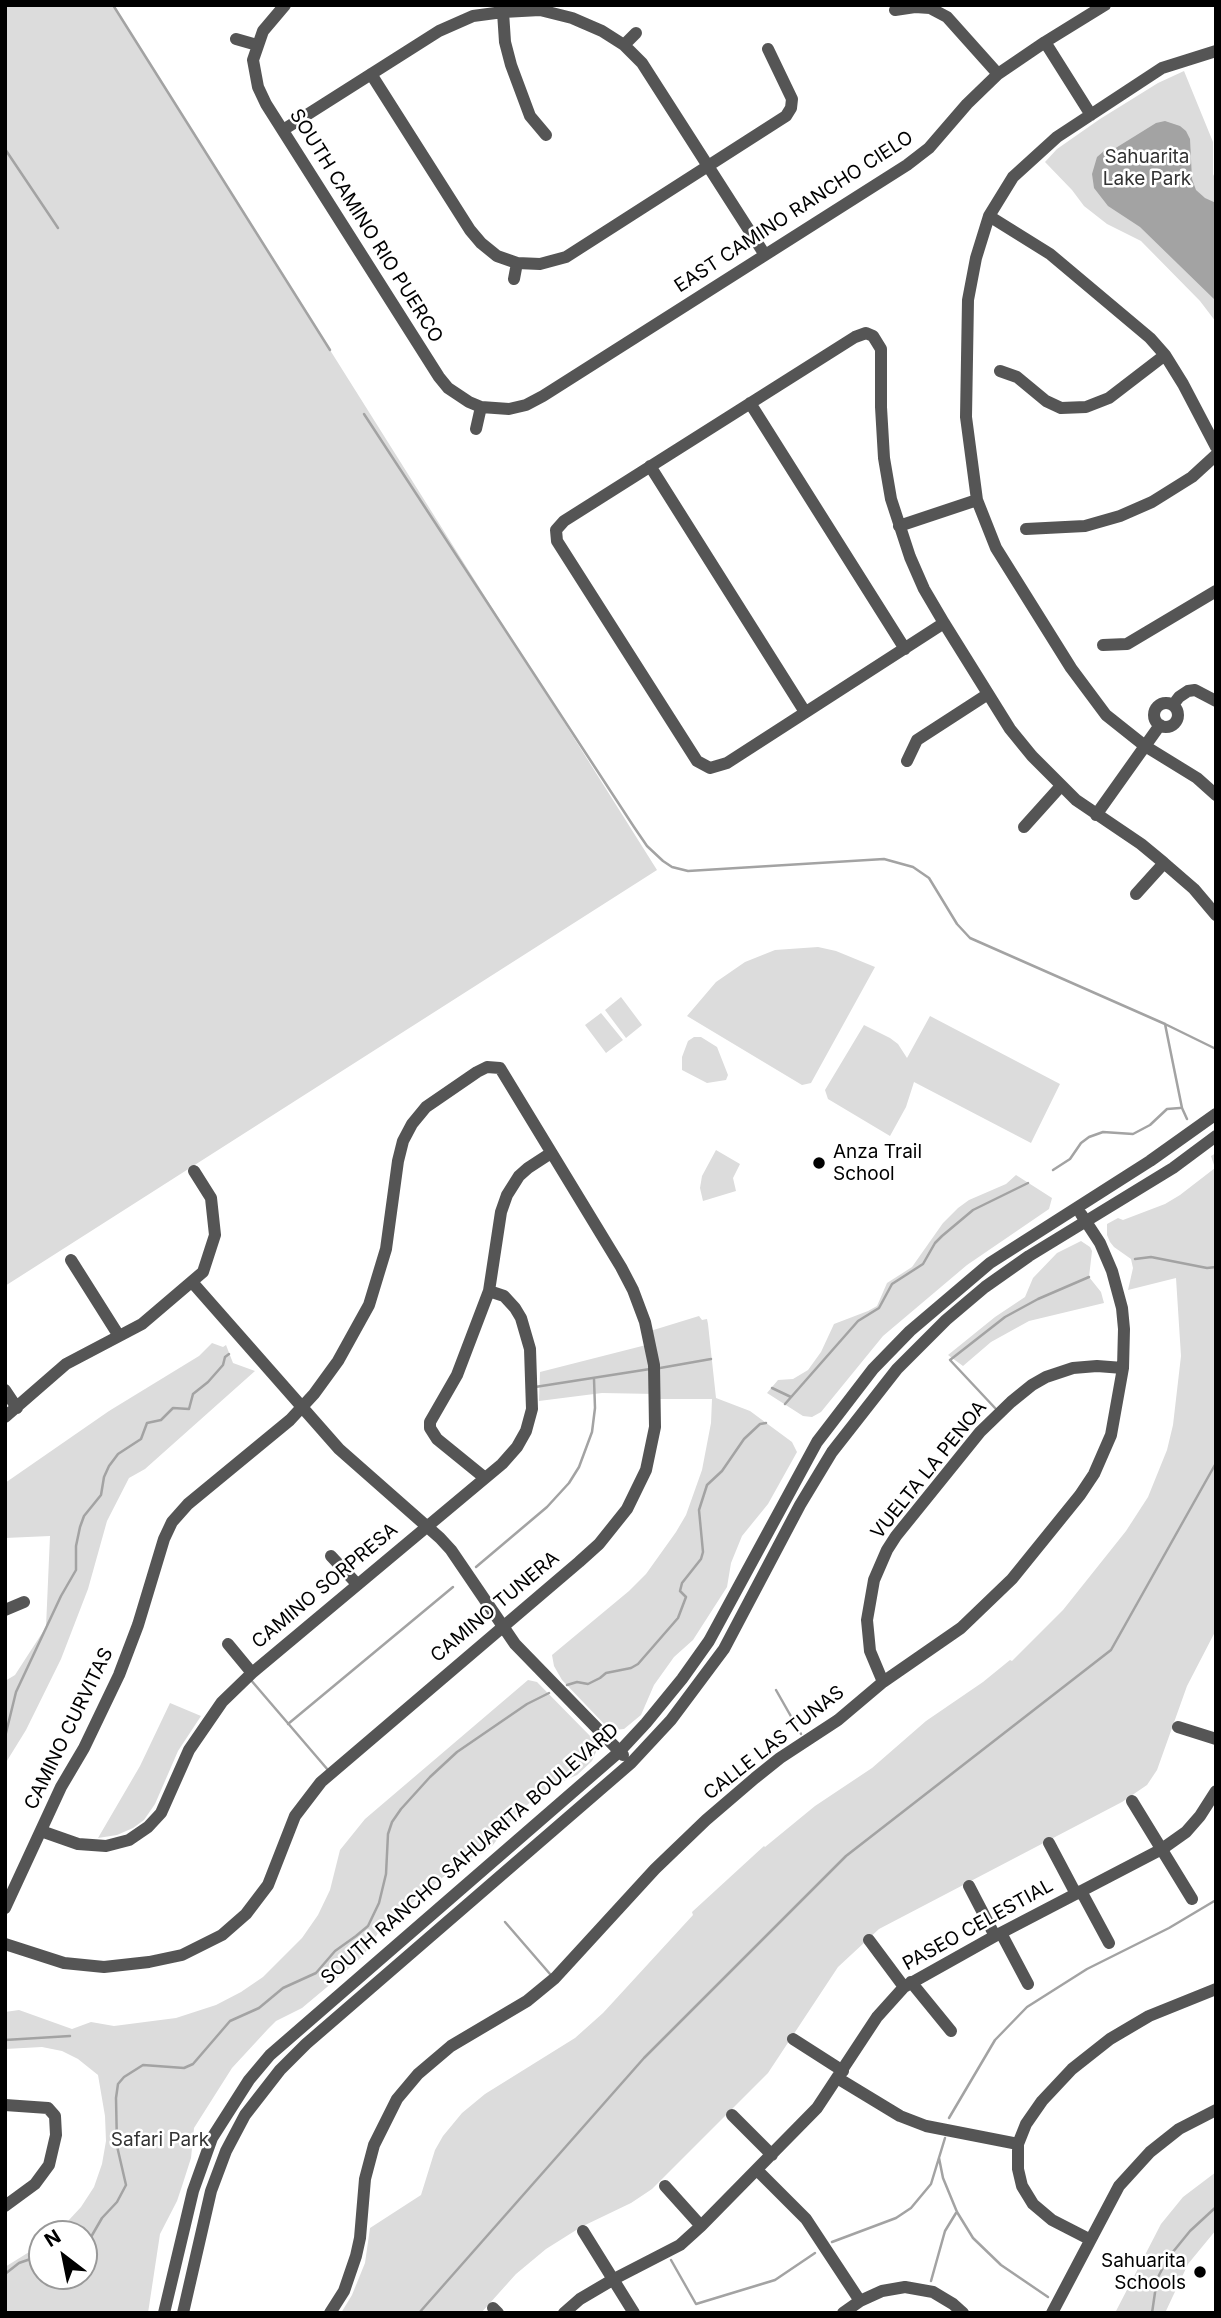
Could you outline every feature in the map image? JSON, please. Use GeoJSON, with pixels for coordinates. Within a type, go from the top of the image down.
{"type":"FeatureCollection","features":[{"type":"Feature","properties":{"kind":"street"},"geometry":{"type":"LineString","coordinates":[[236,39],[257,45],[271,19],[285,5]]}},
{"type":"Feature","properties":{"kind":"street","name":"EAST CAMINO RANCHO CIELO"},"geometry":{"type":"LineString","coordinates":[[481,407],[509,409],[526,405],[907,165],[929,148],[967,104],[998,74],[1105,5]]}},
{"type":"Feature","properties":{"kind":"street"},"geometry":{"type":"LineString","coordinates":[[895,10],[915,6],[930,8],[947,17],[998,74]]}},
{"type":"Feature","properties":{"kind":"street"},"geometry":{"type":"LineString","coordinates":[[282,130],[439,31],[474,16],[540,10],[572,18],[602,31],[624,45],[642,63],[765,255]]}},
{"type":"Feature","properties":{"kind":"street"},"geometry":{"type":"LineString","coordinates":[[503,12],[505,41],[511,65],[530,116],[546,135]]}},
{"type":"Feature","properties":{"kind":"street"},"geometry":{"type":"LineString","coordinates":[[624,45],[636,33]]}},
{"type":"Feature","properties":{"kind":"street"},"geometry":{"type":"LineString","coordinates":[[1045,42],[1091,115]]}},
{"type":"Feature","properties":{"kind":"street","name":"SOUTH CAMINO RIO PUERCO"},"geometry":{"type":"LineString","coordinates":[[257,45],[253,60],[258,87],[282,130],[439,377],[459,396],[481,407]]}},
{"type":"Feature","properties":{"kind":"street"},"geometry":{"type":"LineString","coordinates":[[371,74],[470,230],[497,256],[517,263],[540,264],[566,257],[786,116],[792,99],[768,49]]}},
{"type":"Feature","properties":{"kind":"street"},"geometry":{"type":"LineString","coordinates":[[1216,51],[1161,68],[1057,137],[1013,177],[989,216],[976,258],[968,300],[966,417],[977,500],[996,548],[1071,668],[1106,715],[1145,746],[1197,778],[1216,795]]}},
{"type":"Feature","properties":{"kind":"street"},"geometry":{"type":"LineString","coordinates":[[989,216],[1060,262],[1130,319],[1165,355],[1216,447]]}},
{"type":"Feature","properties":{"kind":"street"},"geometry":{"type":"LineString","coordinates":[[514,279],[517,263]]}},
{"type":"Feature","properties":{"kind":"street"},"geometry":{"type":"LineString","coordinates":[[944,623],[727,762],[710,768],[697,761],[557,541],[556,530],[564,521],[855,337],[866,333],[873,336],[881,349],[884,458],[891,499],[924,589],[944,623],[1025,747],[1060,787],[1096,815],[1141,844],[1194,889],[1216,915]]}},
{"type":"Feature","properties":{"kind":"street"},"geometry":{"type":"LineString","coordinates":[[1000,371],[1017,377],[1043,406],[1086,407],[1109,398],[1165,355]]}},
{"type":"Feature","properties":{"kind":"street"},"geometry":{"type":"LineString","coordinates":[[750,403],[905,649]]}},
{"type":"Feature","properties":{"kind":"street"},"geometry":{"type":"LineString","coordinates":[[476,429],[481,407]]}},
{"type":"Feature","properties":{"kind":"street"},"geometry":{"type":"LineString","coordinates":[[1026,529],[1085,526],[1119,516],[1152,502],[1192,477],[1216,455]]}},
{"type":"Feature","properties":{"kind":"street"},"geometry":{"type":"LineString","coordinates":[[650,466],[805,712]]}},
{"type":"Feature","properties":{"kind":"street"},"geometry":{"type":"LineString","coordinates":[[899,526],[977,500]]}},
{"type":"Feature","properties":{"kind":"street"},"geometry":{"type":"LineString","coordinates":[[1104,645],[1127,644],[1216,591]]}},
{"type":"Feature","properties":{"kind":"street"},"geometry":{"type":"LineString","coordinates":[[1096,815],[1160,725],[1168,727],[1176,722],[1178,713],[1173,705],[1179,697],[1195,690],[1216,701]]}},
{"type":"Feature","properties":{"kind":"street"},"geometry":{"type":"LineString","coordinates":[[907,761],[917,740],[988,694]]}},
{"type":"Feature","properties":{"kind":"street"},"geometry":{"type":"LineString","coordinates":[[1024,827],[1060,787]]}},
{"type":"Feature","properties":{"kind":"street"},"geometry":{"type":"LineString","coordinates":[[1136,894],[1164,863]]}},
{"type":"Feature","properties":{"kind":"street","name":"CAMINO CURVITAS"},"geometry":{"type":"LineString","coordinates":[[5,1908],[61,1787],[103,1709],[124,1662],[172,1522],[188,1504],[268,1439],[301,1408],[338,1361],[369,1305],[386,1249],[403,1141],[426,1107],[477,1072],[487,1066],[494,1066]]}},
{"type":"Feature","properties":{"kind":"street","name":"CAMINO TUNERA"},"geometry":{"type":"LineString","coordinates":[[5,1944],[64,1963],[104,1967],[182,1955],[222,1935],[246,1914],[268,1885],[295,1816],[321,1782],[579,1562],[627,1509],[646,1470],[655,1427],[657,1394],[649,1337],[636,1298],[621,1266],[508,1079],[500,1068],[494,1066]]}},
{"type":"Feature","properties":{"kind":"street","name":"SOUTH RANCHO SAHUARITA BOULEVARD"},"geometry":{"type":"LineString","coordinates":[[164,2313],[203,2161],[217,2129],[249,2080],[283,2043],[619,1752],[658,1709],[709,1641],[817,1442],[873,1369],[910,1331],[962,1284],[1003,1253],[1167,1151],[1216,1114]]}},
{"type":"Feature","properties":{"kind":"street","name":"SOUTH RANCHO SAHUARITA BOULEVARD"},"geometry":{"type":"LineString","coordinates":[[183,2313],[211,2191],[226,2151],[245,2115],[270,2082],[306,2044],[631,1763],[689,1699],[724,1649],[820,1471],[872,1398],[916,1349],[973,1296],[1029,1256],[1173,1168],[1216,1136]]}},
{"type":"Feature","properties":{"kind":"street"},"geometry":{"type":"LineString","coordinates":[[485,1478],[437,1439],[430,1428],[430,1422],[443,1403],[467,1352],[489,1291],[501,1212],[507,1195],[519,1176],[551,1153]]}},
{"type":"Feature","properties":{"kind":"street"},"geometry":{"type":"LineString","coordinates":[[5,1417],[66,1364],[142,1324],[203,1272],[215,1235],[211,1198],[194,1171]]}},
{"type":"Feature","properties":{"kind":"street","name":"CALLE LAS TUNAS"},"geometry":{"type":"LineString","coordinates":[[330,2313],[344,2291],[356,2256],[365,2179],[374,2145],[397,2099],[418,2074],[451,2046],[540,1990],[576,1957],[648,1877],[706,1820],[780,1758],[838,1720],[883,1682],[961,1628],[996,1596],[1080,1495],[1094,1474],[1111,1435],[1122,1368],[1124,1329],[1112,1271],[1100,1243],[1075,1207]]}},
{"type":"Feature","properties":{"kind":"street"},"geometry":{"type":"LineString","coordinates":[[71,1260],[120,1336]]}},
{"type":"Feature","properties":{"kind":"street"},"geometry":{"type":"LineString","coordinates":[[192,1282],[340,1449],[428,1525],[451,1550],[502,1626],[531,1661],[631,1763]]}},
{"type":"Feature","properties":{"kind":"street","name":"CAMINO SORPRESA"},"geometry":{"type":"LineString","coordinates":[[41,1830],[78,1844],[106,1846],[129,1840],[148,1827],[161,1813],[189,1750],[222,1702],[252,1673],[485,1478],[517,1447],[526,1431],[532,1409],[530,1349],[521,1318],[510,1302],[504,1296],[489,1291]]}},
{"type":"Feature","properties":{"kind":"street","name":"VUELTA LA PENOA"},"geometry":{"type":"LineString","coordinates":[[883,1682],[870,1651],[868,1611],[877,1573],[896,1536],[980,1432],[1026,1390],[1046,1377],[1073,1368],[1122,1368]]}},
{"type":"Feature","properties":{"kind":"street"},"geometry":{"type":"LineString","coordinates":[[5,1390],[17,1408]]}},
{"type":"Feature","properties":{"kind":"street"},"geometry":{"type":"LineString","coordinates":[[331,1556],[357,1584]]}},
{"type":"Feature","properties":{"kind":"street"},"geometry":{"type":"LineString","coordinates":[[5,1609],[24,1602]]}},
{"type":"Feature","properties":{"kind":"street"},"geometry":{"type":"LineString","coordinates":[[228,1644],[252,1673]]}},
{"type":"Feature","properties":{"kind":"street"},"geometry":{"type":"LineString","coordinates":[[1178,1727],[1216,1739]]}},
{"type":"Feature","properties":{"kind":"street","name":"PASEO CELESTIAL"},"geometry":{"type":"LineString","coordinates":[[564,2313],[580,2299],[614,2279],[680,2245],[701,2226],[817,2108],[877,2017],[908,1984],[1162,1849],[1186,1832],[1216,1791]]}},
{"type":"Feature","properties":{"kind":"street"},"geometry":{"type":"LineString","coordinates":[[1132,1801],[1192,1899]]}},
{"type":"Feature","properties":{"kind":"street"},"geometry":{"type":"LineString","coordinates":[[1049,1843],[1109,1943]]}},
{"type":"Feature","properties":{"kind":"street"},"geometry":{"type":"LineString","coordinates":[[969,1886],[1028,1984]]}},
{"type":"Feature","properties":{"kind":"street"},"geometry":{"type":"LineString","coordinates":[[869,1940],[951,2031]]}},
{"type":"Feature","properties":{"kind":"street"},"geometry":{"type":"LineString","coordinates":[[1089,2239],[1052,2220],[1033,2204],[1022,2186],[1018,2169],[1018,2144],[1026,2124],[1042,2101],[1072,2070],[1110,2039],[1149,2016],[1216,1989]]}},
{"type":"Feature","properties":{"kind":"street"},"geometry":{"type":"LineString","coordinates":[[793,2039],[900,2116],[926,2126],[1018,2144]]}},
{"type":"Feature","properties":{"kind":"street"},"geometry":{"type":"LineString","coordinates":[[5,2105],[48,2108],[55,2116],[56,2135],[49,2165],[35,2184],[5,2206]]}},
{"type":"Feature","properties":{"kind":"street"},"geometry":{"type":"LineString","coordinates":[[1052,2313],[1119,2186],[1150,2152],[1179,2129],[1216,2110]]}},
{"type":"Feature","properties":{"kind":"street"},"geometry":{"type":"LineString","coordinates":[[732,2115],[772,2154]]}},
{"type":"Feature","properties":{"kind":"street"},"geometry":{"type":"LineString","coordinates":[[757,2170],[806,2219],[860,2301]]}},
{"type":"Feature","properties":{"kind":"street"},"geometry":{"type":"LineString","coordinates":[[665,2186],[701,2226]]}},
{"type":"Feature","properties":{"kind":"street"},"geometry":{"type":"LineString","coordinates":[[583,2231],[634,2313]]}},
{"type":"Feature","properties":{"kind":"street"},"geometry":{"type":"LineString","coordinates":[[843,2313],[882,2291],[905,2287],[933,2292],[954,2304],[962,2313]]}},
{"type":"Feature","properties":{"kind":"green space"},"geometry":{"type":"Polygon","coordinates":[[[5,5],[113,5],[657,870],[5,1286],[5,5]]]}},
{"type":"Feature","properties":{"kind":"green space","name":"Sahuarita Lake Park"},"geometry":{"type":"Polygon","coordinates":[[[1184,71],[1213,142],[1213,174],[1216,180],[1216,322],[1200,301],[1141,241],[1107,224],[1084,206],[1045,162],[1057,149],[1100,119],[1158,83],[1184,71]]]}},
{"type":"Feature","properties":{"kind":"green space"},"geometry":{"type":"Polygon","coordinates":[[[818,947],[836,951],[875,967],[811,1083],[802,1085],[687,1016],[716,982],[745,962],[775,950],[818,947]]]}},
{"type":"Feature","properties":{"kind":"green space"},"geometry":{"type":"Polygon","coordinates":[[[621,997],[642,1025],[626,1038],[605,1010],[621,997]]]}},
{"type":"Feature","properties":{"kind":"green space"},"geometry":{"type":"Polygon","coordinates":[[[601,1013],[623,1040],[606,1053],[585,1025],[601,1013]]]}},
{"type":"Feature","properties":{"kind":"green space"},"geometry":{"type":"Polygon","coordinates":[[[930,1016],[1060,1084],[1031,1143],[914,1082],[906,1107],[890,1136],[828,1099],[825,1090],[864,1025],[898,1044],[907,1058],[930,1016]]]}},
{"type":"Feature","properties":{"kind":"green space"},"geometry":{"type":"Polygon","coordinates":[[[701,1037],[717,1047],[728,1075],[726,1080],[707,1083],[682,1070],[682,1057],[688,1041],[701,1037]]]}},
{"type":"Feature","properties":{"kind":"green space"},"geometry":{"type":"Polygon","coordinates":[[[716,1150],[740,1164],[733,1178],[736,1191],[703,1201],[700,1188],[702,1176],[716,1150]]]}},
{"type":"Feature","properties":{"kind":"green space"},"geometry":{"type":"Polygon","coordinates":[[[1216,1153],[1216,1630],[1187,1686],[1157,1770],[1147,1785],[1122,1802],[879,1929],[838,1967],[768,2073],[652,2189],[546,2249],[516,2274],[481,2313],[341,2313],[352,2295],[365,2263],[370,2228],[421,2195],[435,2150],[462,2113],[485,2094],[575,2038],[603,2013],[693,1915],[692,1912],[764,1846],[815,1806],[872,1768],[926,1721],[1012,1661],[1063,1610],[1126,1531],[1148,1497],[1167,1450],[1173,1425],[1181,1356],[1176,1278],[1128,1290],[1133,1268],[1131,1259],[1110,1242],[1107,1224],[1165,1204],[1180,1195],[1215,1168],[1211,1156],[1216,1153]]]}},
{"type":"Feature","properties":{"kind":"green space"},"geometry":{"type":"Polygon","coordinates":[[[1016,1175],[1052,1198],[1049,1209],[967,1265],[883,1336],[821,1412],[812,1417],[803,1416],[767,1393],[778,1380],[793,1379],[808,1370],[821,1352],[834,1324],[877,1306],[887,1283],[912,1267],[943,1223],[958,1208],[969,1200],[1006,1184],[1016,1175]]]}},
{"type":"Feature","properties":{"kind":"green space"},"geometry":{"type":"Polygon","coordinates":[[[1081,1241],[1092,1251],[1089,1277],[1101,1292],[1104,1303],[1029,1321],[991,1342],[963,1366],[948,1355],[1025,1297],[1033,1278],[1057,1253],[1081,1241]]]}},
{"type":"Feature","properties":{"kind":"green space"},"geometry":{"type":"Polygon","coordinates":[[[699,1316],[702,1320],[707,1319],[716,1398],[750,1411],[792,1442],[797,1452],[768,1504],[742,1536],[731,1563],[727,1587],[693,1640],[674,1657],[654,1685],[641,1715],[624,1729],[614,1730],[607,1727],[562,1680],[554,1666],[552,1655],[629,1591],[646,1574],[676,1532],[686,1515],[702,1470],[711,1423],[712,1399],[657,1399],[656,1394],[602,1393],[539,1401],[540,1372],[650,1344],[647,1332],[699,1316]]]}},
{"type":"Feature","properties":{"kind":"green space"},"geometry":{"type":"Polygon","coordinates":[[[212,1343],[223,1347],[226,1345],[233,1363],[255,1371],[145,1469],[129,1478],[107,1521],[88,1589],[61,1659],[26,1730],[5,1764],[5,1681],[15,1675],[46,1627],[50,1536],[5,1538],[5,1483],[109,1411],[199,1356],[212,1343]]]}},
{"type":"Feature","properties":{"kind":"green space","name":"Safari Park"},"geometry":{"type":"Polygon","coordinates":[[[528,1680],[537,1682],[594,1740],[596,1752],[592,1761],[577,1775],[548,1788],[516,1814],[493,1845],[483,1853],[461,1862],[380,1930],[363,1956],[302,2008],[276,2021],[232,2068],[194,2128],[191,2158],[183,2183],[160,2234],[148,2313],[5,2313],[5,2267],[28,2253],[28,2290],[98,2290],[98,2220],[69,2220],[94,2187],[106,2141],[98,2075],[78,2059],[62,2051],[42,2047],[5,2049],[5,2012],[19,2010],[72,2029],[91,2022],[114,2026],[176,2018],[216,2005],[241,1992],[263,1977],[302,1938],[318,1915],[330,1890],[340,1850],[365,1819],[528,1680]]]}},
{"type":"Feature","properties":{"kind":"green space"},"geometry":{"type":"Polygon","coordinates":[[[170,1703],[201,1716],[178,1751],[155,1804],[144,1820],[133,1828],[117,1835],[98,1838],[140,1766],[170,1703]]]}},
{"type":"Feature","properties":{"kind":"green space"},"geometry":{"type":"Polygon","coordinates":[[[1216,2172],[1216,2230],[1188,2264],[1165,2313],[1115,2313],[1161,2224],[1183,2197],[1216,2172]]]}},
{"type":"Feature","properties":{"kind":"shaded area"},"geometry":{"type":"Polygon","coordinates":[[[1165,121],[1186,131],[1190,139],[1192,179],[1196,190],[1216,203],[1216,301],[1140,227],[1108,206],[1094,188],[1092,174],[1097,157],[1156,123],[1165,121]]]}},
{"type":"Feature","properties":{"kind":"waterway"},"geometry":{"type":"LineString","coordinates":[[113,5],[330,350]]}},
{"type":"Feature","properties":{"kind":"waterway"},"geometry":{"type":"LineString","coordinates":[[5,149],[58,228]]}},
{"type":"Feature","properties":{"kind":"waterway"},"geometry":{"type":"LineString","coordinates":[[364,414],[634,827],[647,846],[663,861],[672,867],[688,871],[884,859],[913,867],[929,878],[957,924],[970,938],[1165,1024],[1182,1108],[1187,1119]]}},
{"type":"Feature","properties":{"kind":"waterway"},"geometry":{"type":"LineString","coordinates":[[1165,1024],[1216,1049]]}},
{"type":"Feature","properties":{"kind":"waterway"},"geometry":{"type":"LineString","coordinates":[[1053,1170],[1070,1159],[1081,1143],[1089,1137],[1103,1132],[1133,1134],[1150,1125],[1167,1109],[1180,1108]]}},
{"type":"Feature","properties":{"kind":"waterway"},"geometry":{"type":"LineString","coordinates":[[785,1404],[858,1321],[879,1308],[892,1284],[923,1264],[942,1236],[973,1210],[1028,1183]]}},
{"type":"Feature","properties":{"kind":"waterway"},"geometry":{"type":"LineString","coordinates":[[1135,1259],[1151,1257],[1207,1268],[1216,1267]]}},
{"type":"Feature","properties":{"kind":"waterway"},"geometry":{"type":"LineString","coordinates":[[995,1408],[950,1360],[1005,1317],[1089,1277]]}},
{"type":"Feature","properties":{"kind":"waterway"},"geometry":{"type":"LineString","coordinates":[[5,1737],[16,1692],[76,1570],[76,1546],[80,1527],[84,1516],[101,1495],[109,1466],[118,1454],[141,1439],[147,1423],[161,1420],[173,1408],[189,1409],[193,1394],[208,1382],[229,1354]]}},
{"type":"Feature","properties":{"kind":"waterway"},"geometry":{"type":"LineString","coordinates":[[660,1368],[711,1359]]}},
{"type":"Feature","properties":{"kind":"waterway"},"geometry":{"type":"LineString","coordinates":[[535,1387],[650,1369]]}},
{"type":"Feature","properties":{"kind":"waterway"},"geometry":{"type":"LineString","coordinates":[[476,1567],[547,1507],[569,1483],[579,1467],[592,1432],[594,1379]]}},
{"type":"Feature","properties":{"kind":"waterway"},"geometry":{"type":"LineString","coordinates":[[772,1388],[791,1397]]}},
{"type":"Feature","properties":{"kind":"waterway"},"geometry":{"type":"LineString","coordinates":[[567,1685],[577,1682],[588,1684],[606,1673],[638,1664],[678,1618],[686,1597],[680,1591],[682,1583],[701,1559],[703,1552],[699,1510],[707,1485],[722,1471],[744,1439],[760,1424],[766,1423]]}},
{"type":"Feature","properties":{"kind":"waterway"},"geometry":{"type":"LineString","coordinates":[[419,2313],[644,2058],[846,1856],[1111,1650],[1216,1463]]}},
{"type":"Feature","properties":{"kind":"waterway"},"geometry":{"type":"LineString","coordinates":[[288,1724],[453,1587]]}},
{"type":"Feature","properties":{"kind":"waterway"},"geometry":{"type":"LineString","coordinates":[[250,1679],[328,1770]]}},
{"type":"Feature","properties":{"kind":"waterway"},"geometry":{"type":"LineString","coordinates":[[776,1690],[801,1734]]}},
{"type":"Feature","properties":{"kind":"waterway"},"geometry":{"type":"LineString","coordinates":[[98,2225],[117,2202],[126,2185],[117,2146],[118,2084],[143,2065],[184,2068],[193,2064],[230,2021],[259,2008],[283,1988],[316,1973],[335,1951],[368,1926],[379,1903],[386,1874],[388,1834],[401,1809],[457,1752],[527,1704],[549,1693]]}},
{"type":"Feature","properties":{"kind":"waterway"},"geometry":{"type":"LineString","coordinates":[[949,2118],[995,2040],[1027,2007],[1087,1969],[1169,1928],[1216,1900]]}},
{"type":"Feature","properties":{"kind":"waterway"},"geometry":{"type":"LineString","coordinates":[[505,1922],[550,1974]]}},
{"type":"Feature","properties":{"kind":"waterway"},"geometry":{"type":"LineString","coordinates":[[5,2040],[70,2036]]}},
{"type":"Feature","properties":{"kind":"waterway"},"geometry":{"type":"LineString","coordinates":[[832,2242],[896,2218],[911,2208],[931,2184],[945,2138]]}},
{"type":"Feature","properties":{"kind":"waterway"},"geometry":{"type":"LineString","coordinates":[[939,2158],[943,2178],[957,2212],[973,2238],[1001,2265],[1048,2297]]}},
{"type":"Feature","properties":{"kind":"waterway"},"geometry":{"type":"LineString","coordinates":[[1152,2313],[1157,2279],[1168,2258],[1190,2231],[1216,2207]]}},
{"type":"Feature","properties":{"kind":"waterway"},"geometry":{"type":"LineString","coordinates":[[931,2281],[945,2231],[956,2213]]}},
{"type":"Feature","properties":{"kind":"waterway"},"geometry":{"type":"LineString","coordinates":[[671,2260],[696,2304],[775,2280],[815,2253]]}},
{"type":"Feature","properties":{"kind":"waterway"},"geometry":{"type":"LineString","coordinates":[[5,2274],[28,2260]]}},
{"type":"Feature","properties":{"kind":"place","name":"Anza Trail School"},"geometry":{"type":"Point","coordinates":[819,1163]}},
{"type":"Feature","properties":{"kind":"place","name":"Sahuarita Schools"},"geometry":{"type":"Point","coordinates":[1200,2272]}}]}
